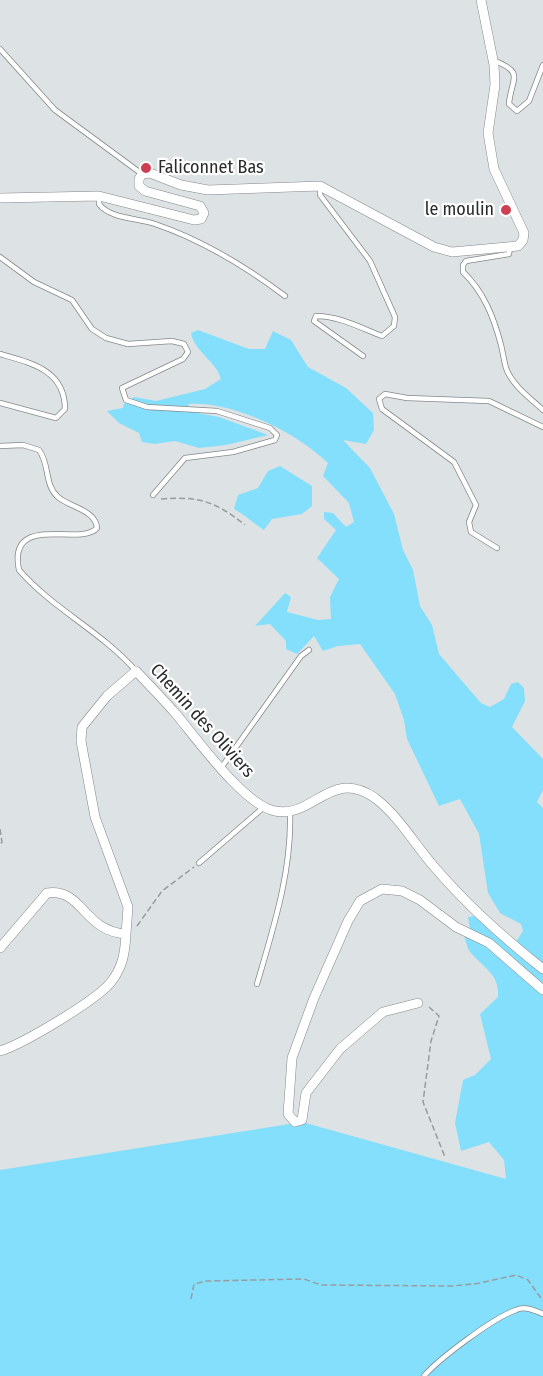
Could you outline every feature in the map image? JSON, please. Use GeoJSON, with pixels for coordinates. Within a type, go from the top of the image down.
{"type":"FeatureCollection","features":[{"type":"Feature","properties":{"kind":"street"},"geometry":{"type":"LineString","coordinates":[[0,198],[99,196],[194,220],[201,219],[204,213],[200,206],[145,190],[140,186],[139,179],[142,174],[150,172],[181,185],[208,190],[320,186],[434,247],[452,252],[518,246],[524,240],[524,233],[494,169],[488,133],[495,85],[493,60],[481,0]]}},
{"type":"Feature","properties":{"kind":"street","name":"Chemin des Oliviers"},"geometry":{"type":"LineString","coordinates":[[0,1051],[81,1007],[111,982],[124,958],[128,907],[95,817],[81,741],[82,727],[107,696],[136,671],[249,796],[264,807],[290,813]]}},
{"type":"Feature","properties":{"kind":"street"},"geometry":{"type":"LineString","coordinates":[[290,813],[334,789],[355,789],[373,797],[390,811],[470,907],[543,969]]}},
{"type":"Feature","properties":{"kind":"street"},"geometry":{"type":"LineString","coordinates":[[418,1003],[383,1012],[339,1049],[306,1093],[302,1120],[295,1122],[288,1114],[292,1058],[314,998],[348,921],[360,901],[382,889],[402,891],[420,900],[456,927],[489,943],[543,990]]}},
{"type":"Feature","properties":{"kind":"street"},"geometry":{"type":"LineString","coordinates":[[0,948],[47,893],[58,891],[67,894],[98,926],[113,933],[126,933]]}},
{"type":"Feature","properties":{"kind":"lane"},"geometry":{"type":"LineString","coordinates":[[0,49],[55,110],[142,174]]}},
{"type":"Feature","properties":{"kind":"lane"},"geometry":{"type":"LineString","coordinates":[[493,60],[508,66],[514,72],[515,81],[509,104],[517,111],[529,100],[543,65]]}},
{"type":"Feature","properties":{"kind":"lane"},"geometry":{"type":"LineString","coordinates":[[320,186],[320,195],[370,261],[395,317],[394,326],[382,336],[348,322],[327,316],[316,316],[314,321],[363,356]]}},
{"type":"Feature","properties":{"kind":"lane"},"geometry":{"type":"LineString","coordinates":[[99,196],[99,204],[108,212],[154,223],[225,255],[285,296]]}},
{"type":"Feature","properties":{"kind":"lane"},"geometry":{"type":"LineString","coordinates":[[510,247],[509,254],[500,257],[466,261],[463,265],[463,272],[476,284],[485,299],[501,344],[506,369],[513,380],[543,410]]}},
{"type":"Feature","properties":{"kind":"lane"},"geometry":{"type":"LineString","coordinates":[[0,257],[34,282],[72,300],[92,329],[106,338],[128,344],[172,340],[184,344],[188,352],[183,358],[122,388],[126,400],[147,406],[217,411],[270,428],[277,435],[275,440],[233,452],[185,458],[153,495]]}},
{"type":"Feature","properties":{"kind":"lane"},"geometry":{"type":"LineString","coordinates":[[0,354],[42,367],[54,376],[65,401],[65,409],[56,418],[0,403]]}},
{"type":"Feature","properties":{"kind":"lane"},"geometry":{"type":"LineString","coordinates":[[497,548],[471,532],[469,522],[476,505],[453,462],[382,409],[379,399],[385,394],[407,398],[489,400],[543,427]]}},
{"type":"Feature","properties":{"kind":"lane"},"geometry":{"type":"LineString","coordinates":[[0,446],[23,445],[39,450],[43,455],[50,486],[58,497],[91,516],[97,523],[97,528],[88,534],[65,533],[30,538],[22,544],[18,562],[19,570],[60,608],[124,657],[136,671]]}},
{"type":"Feature","properties":{"kind":"lane"},"geometry":{"type":"LineString","coordinates":[[222,768],[301,656],[309,650]]}},
{"type":"Feature","properties":{"kind":"lane"},"geometry":{"type":"LineString","coordinates":[[199,863],[264,807]]}},
{"type":"Feature","properties":{"kind":"lane"},"geometry":{"type":"LineString","coordinates":[[257,984],[279,909],[291,834],[290,813]]}},
{"type":"Feature","properties":{"kind":"lane"},"geometry":{"type":"LineString","coordinates":[[424,1376],[433,1366],[492,1323],[516,1310],[532,1309],[543,1314]]}},
{"type":"Feature","properties":{"kind":"path"},"geometry":{"type":"LineString","coordinates":[[153,495],[159,499],[187,497],[207,501],[227,511],[245,525]]}},
{"type":"Feature","properties":{"kind":"path"},"geometry":{"type":"LineString","coordinates":[[0,829],[2,842],[0,845]]}},
{"type":"Feature","properties":{"kind":"path"},"geometry":{"type":"LineString","coordinates":[[126,933],[136,928],[162,891],[199,863]]}},
{"type":"Feature","properties":{"kind":"path"},"geometry":{"type":"LineString","coordinates":[[418,1003],[434,1009],[439,1016],[431,1041],[423,1101],[444,1157]]}},
{"type":"Feature","properties":{"kind":"path"},"geometry":{"type":"LineString","coordinates":[[191,1299],[194,1284],[207,1281],[304,1279],[321,1285],[452,1286],[475,1284],[516,1275],[528,1280],[543,1301]]}},
{"type":"Feature","properties":{"kind":"shaded area"},"geometry":{"type":"Polygon","coordinates":[[[198,330],[249,349],[265,349],[273,331],[291,340],[308,367],[346,388],[373,413],[374,430],[366,444],[343,440],[370,468],[394,514],[403,550],[413,570],[420,606],[432,625],[439,654],[481,703],[490,707],[504,699],[511,684],[518,682],[524,688],[525,701],[512,727],[543,759],[543,790],[537,802],[543,808],[543,963],[516,942],[523,931],[521,924],[500,913],[488,893],[479,834],[460,799],[439,806],[407,739],[404,720],[395,694],[360,644],[338,646],[323,651],[314,636],[297,654],[286,649],[286,641],[270,624],[255,626],[285,593],[291,597],[287,612],[318,620],[331,619],[330,597],[339,579],[317,558],[336,530],[324,519],[324,512],[333,513],[346,527],[354,522],[349,503],[323,476],[328,463],[315,451],[282,430],[244,413],[224,408],[206,404],[188,404],[192,412],[219,417],[268,435],[226,445],[199,448],[175,441],[154,444],[142,442],[139,433],[119,423],[107,411],[123,408],[124,404],[134,397],[156,401],[205,389],[221,379],[215,367],[200,351],[193,339],[191,333],[198,330]]]}},
{"type":"Feature","properties":{"kind":"shaded area"},"geometry":{"type":"Polygon","coordinates":[[[280,466],[312,486],[312,506],[302,514],[272,519],[264,530],[234,509],[238,495],[258,488],[268,471],[280,466]]]}},
{"type":"Feature","properties":{"kind":"shaded area"},"geometry":{"type":"Polygon","coordinates":[[[474,916],[543,973],[543,1376],[0,1376],[0,1170],[302,1122],[506,1179],[504,1160],[489,1142],[461,1151],[455,1123],[463,1080],[475,1075],[491,1059],[480,1014],[498,997],[494,977],[468,949],[464,935],[470,929],[468,917],[474,916]]]}},
{"type":"Feature","properties":{"kind":"place","name":"Faliconnet Bas"},"geometry":{"type":"Point","coordinates":[146,168]}},
{"type":"Feature","properties":{"kind":"place","name":"le moulin"},"geometry":{"type":"Point","coordinates":[506,210]}}]}
